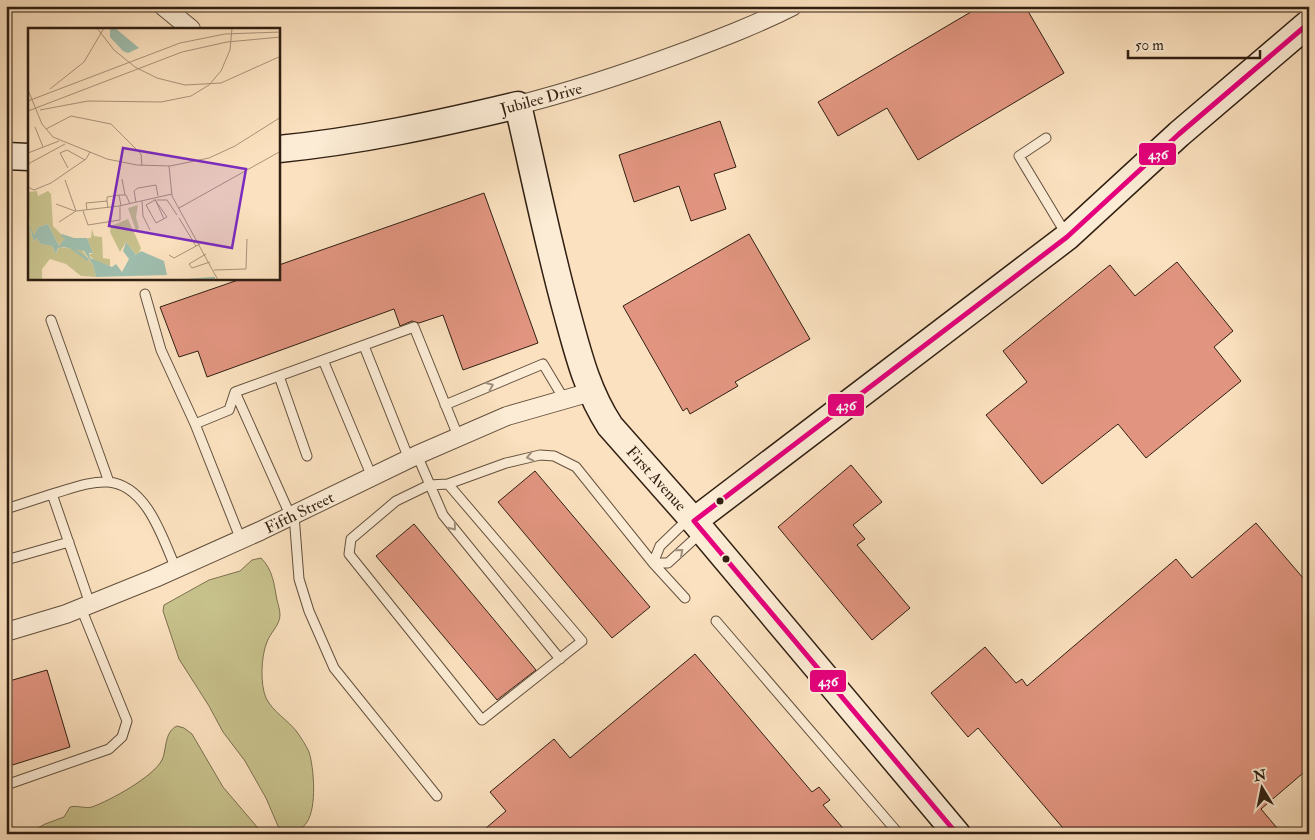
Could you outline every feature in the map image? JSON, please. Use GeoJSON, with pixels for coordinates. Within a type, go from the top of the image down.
{"type":"FeatureCollection","features":[{"type":"Feature","properties":{"kind":"street"},"geometry":{"type":"LineString","coordinates":[[163,6],[190,28]]}},
{"type":"Feature","properties":{"kind":"street","name":"Jubilee Drive"},"geometry":{"type":"LineString","coordinates":[[280,149],[359,139],[440,124],[518,105],[588,85],[654,63],[722,38],[793,6]]}},
{"type":"Feature","properties":{"kind":"street"},"geometry":{"type":"LineString","coordinates":[[696,523],[1067,237],[1179,134],[1309,23]]}},
{"type":"Feature","properties":{"kind":"street","name":"First Avenue"},"geometry":{"type":"LineString","coordinates":[[518,105],[558,279],[579,358],[591,392],[600,410],[610,426],[696,523],[957,834]]}},
{"type":"Feature","properties":{"kind":"street"},"geometry":{"type":"LineString","coordinates":[[6,156],[28,157]]}},
{"type":"Feature","properties":{"kind":"street","name":"Fifth Street"},"geometry":{"type":"LineString","coordinates":[[6,632],[66,614],[176,569],[292,516],[458,436],[507,416],[591,392]]}},
{"type":"Feature","properties":{"kind":"lane"},"geometry":{"type":"LineString","coordinates":[[1046,138],[1019,156],[1067,237]]}},
{"type":"Feature","properties":{"kind":"lane"},"geometry":{"type":"LineString","coordinates":[[145,294],[161,350],[195,424],[241,540]]}},
{"type":"Feature","properties":{"kind":"lane"},"geometry":{"type":"LineString","coordinates":[[51,320],[109,482]]}},
{"type":"Feature","properties":{"kind":"lane"},"geometry":{"type":"LineString","coordinates":[[195,424],[229,410],[236,392],[414,328],[458,436]]}},
{"type":"Feature","properties":{"kind":"lane"},"geometry":{"type":"LineString","coordinates":[[364,346],[413,457],[443,515],[560,659]]}},
{"type":"Feature","properties":{"kind":"lane"},"geometry":{"type":"LineString","coordinates":[[323,360],[372,477]]}},
{"type":"Feature","properties":{"kind":"lane"},"geometry":{"type":"LineString","coordinates":[[445,405],[543,364],[564,400]]}},
{"type":"Feature","properties":{"kind":"lane"},"geometry":{"type":"LineString","coordinates":[[279,376],[307,456]]}},
{"type":"Feature","properties":{"kind":"lane"},"geometry":{"type":"LineString","coordinates":[[236,392],[292,516],[299,579],[309,611],[334,668],[437,796]]}},
{"type":"Feature","properties":{"kind":"lane"},"geometry":{"type":"LineString","coordinates":[[448,484],[582,641],[482,720],[349,554],[351,539],[396,501],[429,485],[448,484],[506,463],[540,455],[554,456],[576,467],[653,564],[685,598]]}},
{"type":"Feature","properties":{"kind":"lane"},"geometry":{"type":"LineString","coordinates":[[6,509],[91,483],[109,482],[123,486],[142,499],[159,529],[176,569]]}},
{"type":"Feature","properties":{"kind":"lane"},"geometry":{"type":"LineString","coordinates":[[6,785],[109,749],[122,737],[126,721],[86,606],[69,542],[52,494]]}},
{"type":"Feature","properties":{"kind":"lane"},"geometry":{"type":"LineString","coordinates":[[653,564],[668,563],[696,523]]}},
{"type":"Feature","properties":{"kind":"lane"},"geometry":{"type":"LineString","coordinates":[[653,564],[660,546],[696,523]]}},
{"type":"Feature","properties":{"kind":"lane"},"geometry":{"type":"LineString","coordinates":[[6,560],[69,542]]}},
{"type":"Feature","properties":{"kind":"lane"},"geometry":{"type":"LineString","coordinates":[[716,621],[899,834]]}},
{"type":"Feature","properties":{"kind":"shaded area"},"geometry":{"type":"Polygon","coordinates":[[[261,558],[268,567],[272,578],[280,615],[280,619],[270,635],[263,655],[262,678],[264,692],[273,708],[297,732],[309,752],[312,768],[314,787],[310,815],[304,826],[292,834],[284,832],[278,826],[266,798],[245,761],[223,732],[179,659],[163,611],[164,605],[209,580],[240,571],[252,560],[261,558]]]}},
{"type":"Feature","properties":{"kind":"shaded area"},"geometry":{"type":"Polygon","coordinates":[[[177,726],[184,728],[192,734],[223,787],[263,834],[27,834],[45,824],[64,817],[70,807],[92,807],[120,794],[150,774],[162,760],[168,736],[177,726]]]}},
{"type":"Feature","properties":{"kind":"building"},"geometry":{"type":"Polygon","coordinates":[[[981,6],[1025,6],[1064,73],[918,160],[887,108],[838,136],[818,102],[981,6]]]}},
{"type":"Feature","properties":{"kind":"building"},"geometry":{"type":"Polygon","coordinates":[[[720,121],[736,167],[714,174],[726,209],[691,221],[679,186],[634,202],[619,155],[720,121]]]}},
{"type":"Feature","properties":{"kind":"building"},"geometry":{"type":"Polygon","coordinates":[[[484,193],[538,343],[463,370],[443,315],[419,323],[412,321],[400,326],[394,309],[207,377],[198,351],[179,357],[160,307],[238,280],[280,280],[280,265],[484,193]]]}},
{"type":"Feature","properties":{"kind":"building"},"geometry":{"type":"Polygon","coordinates":[[[749,234],[810,339],[735,382],[738,386],[690,414],[687,408],[683,411],[623,306],[749,234]]]}},
{"type":"Feature","properties":{"kind":"building"},"geometry":{"type":"Polygon","coordinates":[[[1177,262],[1233,331],[1214,347],[1241,381],[1146,458],[1118,424],[1042,484],[986,415],[1027,382],[1003,351],[1110,265],[1135,296],[1177,262]]]}},
{"type":"Feature","properties":{"kind":"building"},"geometry":{"type":"Polygon","coordinates":[[[851,465],[882,502],[853,525],[865,539],[857,545],[910,608],[872,640],[778,527],[851,465]]]}},
{"type":"Feature","properties":{"kind":"building"},"geometry":{"type":"Polygon","coordinates":[[[535,471],[650,607],[612,638],[498,502],[535,471]]]}},
{"type":"Feature","properties":{"kind":"building"},"geometry":{"type":"Polygon","coordinates":[[[1256,523],[1309,585],[1309,768],[1261,809],[1282,834],[1068,834],[978,728],[968,737],[931,693],[985,647],[1016,683],[1022,679],[1027,686],[1176,559],[1192,578],[1256,523]]]}},
{"type":"Feature","properties":{"kind":"building"},"geometry":{"type":"Polygon","coordinates":[[[414,524],[536,670],[497,700],[376,556],[414,524]]]}},
{"type":"Feature","properties":{"kind":"building"},"geometry":{"type":"Polygon","coordinates":[[[695,654],[812,792],[819,787],[830,800],[823,805],[848,834],[479,834],[506,811],[490,792],[554,739],[570,758],[695,654]]]}},
{"type":"Feature","properties":{"kind":"building"},"geometry":{"type":"Polygon","coordinates":[[[47,670],[70,747],[6,767],[6,682],[47,670]]]}},
{"type":"Feature","properties":{"kind":"transit line","name":"436"},"geometry":{"type":"LineString","coordinates":[[957,834],[694,521],[1067,237],[1179,134],[1309,23]]}}]}
